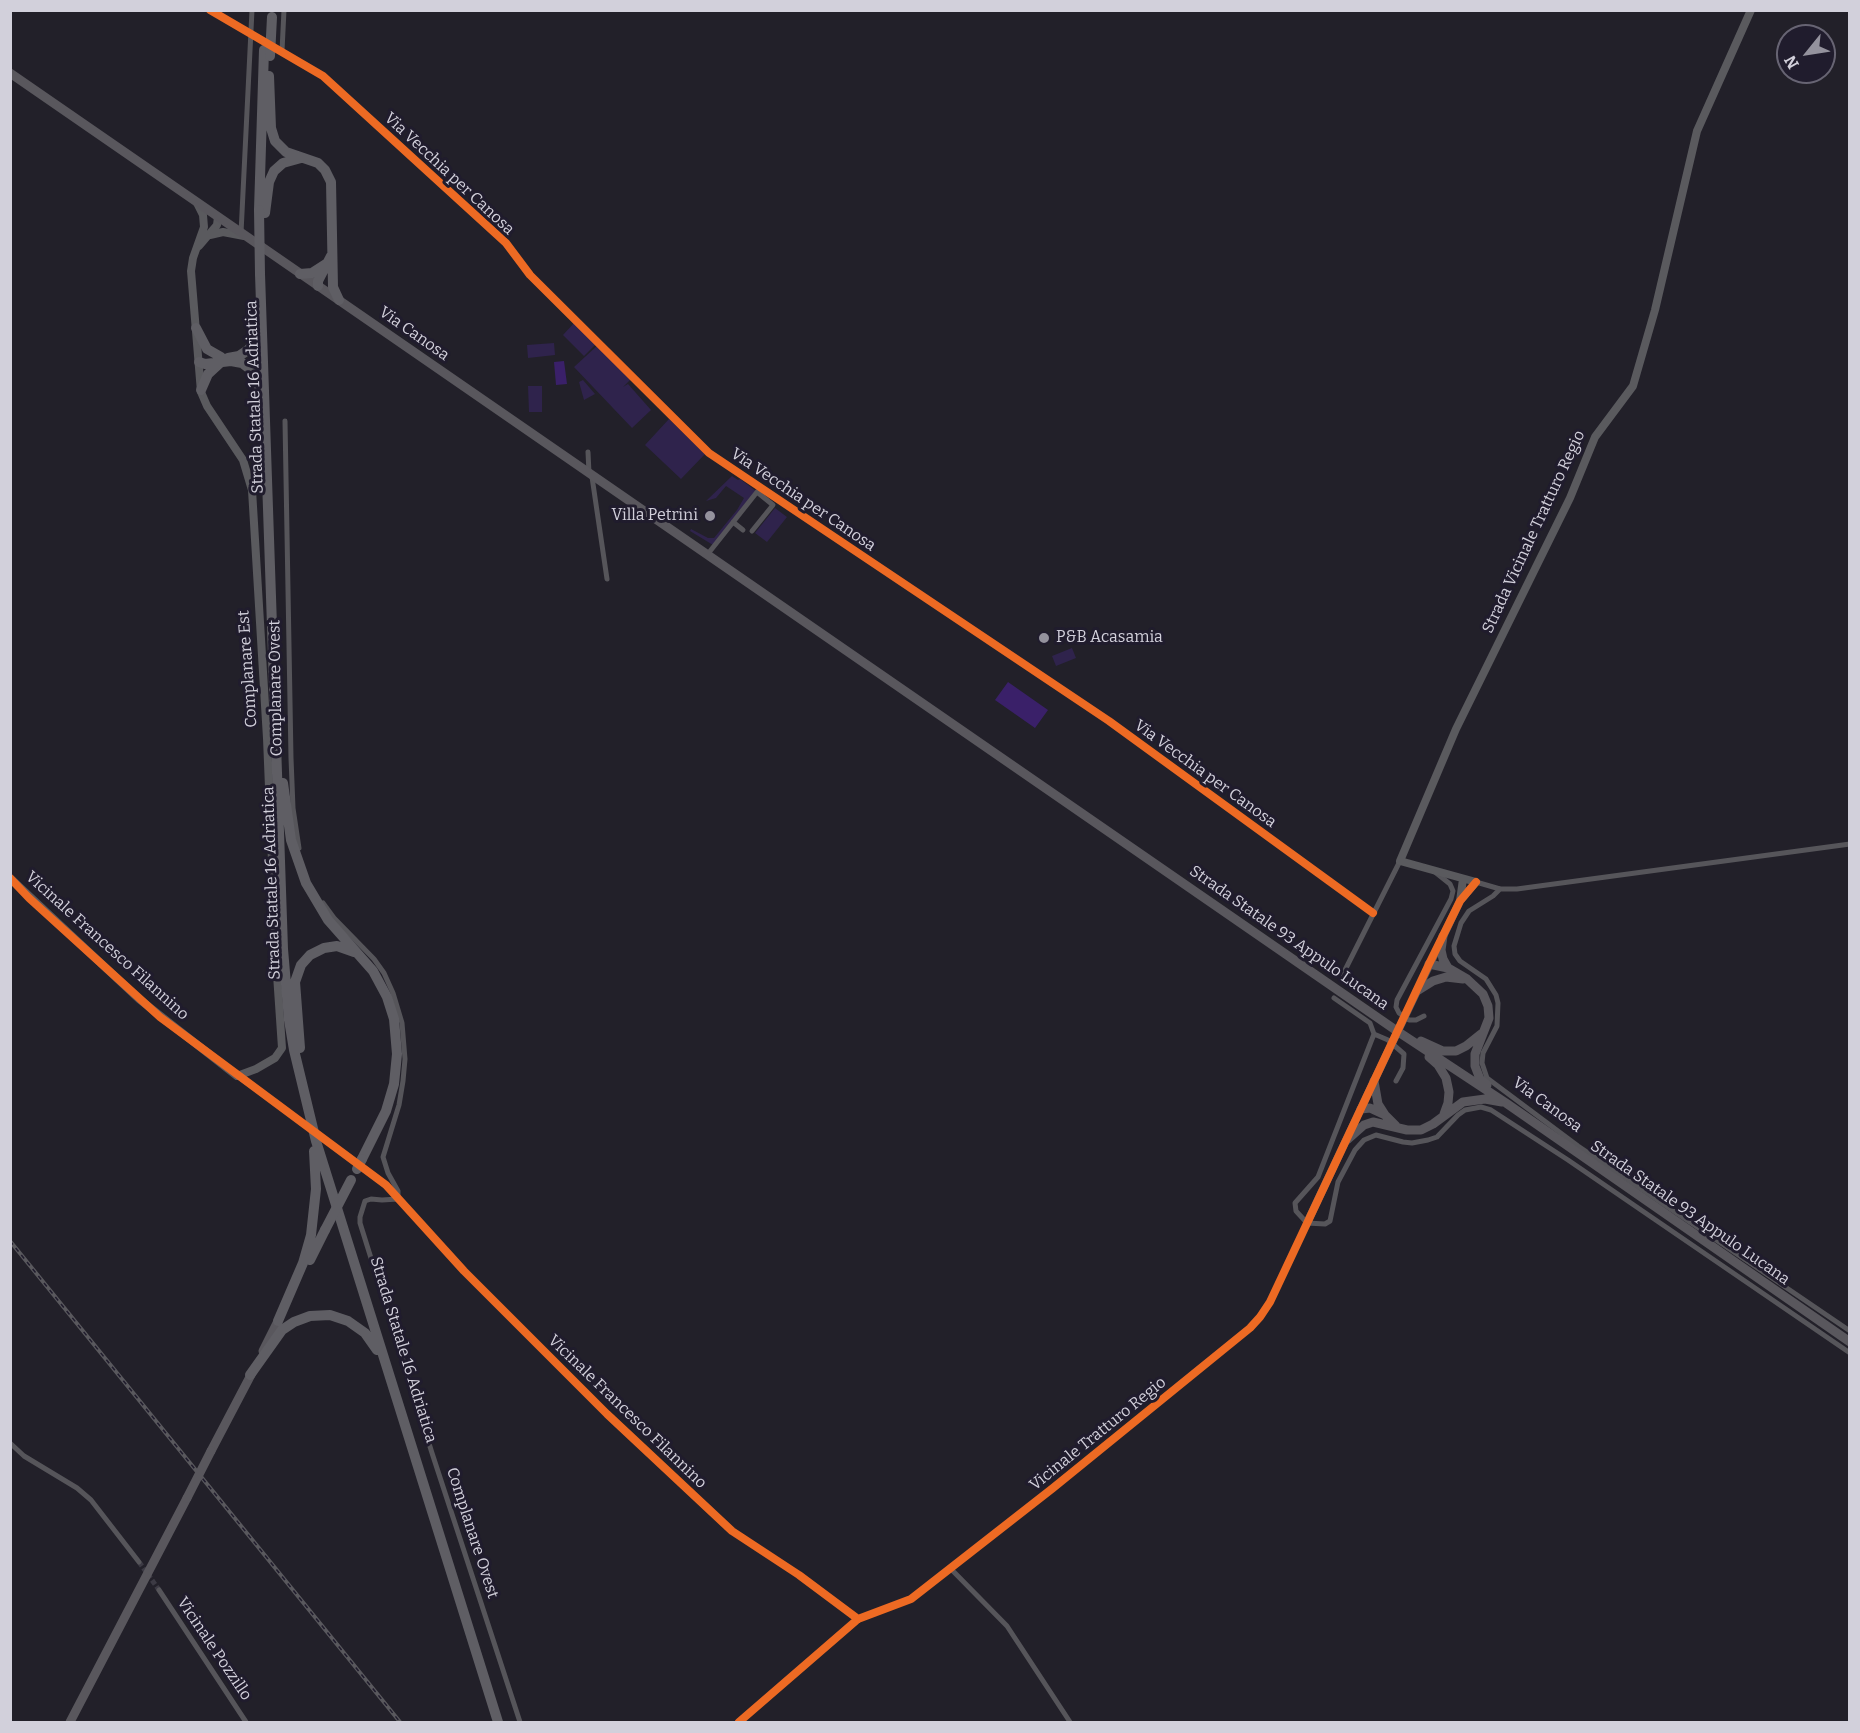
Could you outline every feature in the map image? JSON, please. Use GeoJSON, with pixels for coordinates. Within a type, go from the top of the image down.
{"type":"FeatureCollection","features":[{"type":"Feature","properties":{"kind":"highway","name":"Strada Statale 16 Adriatica"},"geometry":{"type":"LineString","coordinates":[[270,12],[262,212],[285,984],[294,1050],[305,1103],[498,1722]]}},
{"type":"Feature","properties":{"kind":"highway","name":"Strada Statale 16 Adriatica"},"geometry":{"type":"LineString","coordinates":[[262,212],[269,51]]}},
{"type":"Feature","properties":{"kind":"highway"},"geometry":{"type":"LineString","coordinates":[[269,76],[273,137],[282,149],[318,163],[331,179],[332,253],[326,281],[318,286]]}},
{"type":"Feature","properties":{"kind":"highway"},"geometry":{"type":"LineString","coordinates":[[262,212],[274,171],[283,163],[302,157]]}},
{"type":"Feature","properties":{"kind":"highway"},"geometry":{"type":"LineString","coordinates":[[300,274],[314,272],[330,265]]}},
{"type":"Feature","properties":{"kind":"highway"},"geometry":{"type":"LineString","coordinates":[[330,265],[333,289],[339,300]]}},
{"type":"Feature","properties":{"kind":"highway","name":"Strada Statale 16 Adriatica"},"geometry":{"type":"LineString","coordinates":[[263,276],[260,294],[265,448],[283,777],[290,970],[300,1048],[307,1087],[326,1154],[504,1722]]}},
{"type":"Feature","properties":{"kind":"highway"},"geometry":{"type":"LineString","coordinates":[[198,362],[205,364],[239,356],[253,345],[257,333],[260,294]]}},
{"type":"Feature","properties":{"kind":"highway"},"geometry":{"type":"LineString","coordinates":[[196,328],[205,347],[212,353],[221,360],[242,362],[256,375],[265,448]]}},
{"type":"Feature","properties":{"kind":"highway"},"geometry":{"type":"LineString","coordinates":[[201,390],[208,372],[221,360]]}},
{"type":"Feature","properties":{"kind":"highway"},"geometry":{"type":"LineString","coordinates":[[278,1321],[351,1180],[362,1166],[388,1105],[396,1077],[397,1054],[395,1025],[389,1003],[373,971],[324,914],[304,879],[290,836],[283,777]]}},
{"type":"Feature","properties":{"kind":"highway"},"geometry":{"type":"LineString","coordinates":[[300,1048],[295,982],[301,965],[313,953],[326,947],[343,947],[360,954]]}},
{"type":"Feature","properties":{"kind":"highway"},"geometry":{"type":"LineString","coordinates":[[278,1321],[307,1252],[314,1217],[316,1173],[305,1103]]}},
{"type":"Feature","properties":{"kind":"highway"},"geometry":{"type":"LineString","coordinates":[[250,1375],[274,1339],[287,1326],[310,1316],[333,1316],[354,1324],[371,1340],[398,1404]]}},
{"type":"Feature","properties":{"kind":"main road","name":"Via Canosa"},"geometry":{"type":"LineString","coordinates":[[10,74],[801,620]]}},
{"type":"Feature","properties":{"kind":"main road","name":"Strada Statale 93 Appulo Lucana"},"geometry":{"type":"LineString","coordinates":[[801,620],[1397,1031],[1506,1103],[1850,1342]]}},
{"type":"Feature","properties":{"kind":"main road"},"geometry":{"type":"LineString","coordinates":[[1443,936],[1441,950],[1447,973]]}},
{"type":"Feature","properties":{"kind":"main road"},"geometry":{"type":"LineString","coordinates":[[1429,964],[1467,979],[1483,994],[1488,1006],[1489,1018],[1475,1054],[1475,1066],[1480,1079],[1506,1103]]}},
{"type":"Feature","properties":{"kind":"main road"},"geometry":{"type":"LineString","coordinates":[[1417,990],[1447,973]]}},
{"type":"Feature","properties":{"kind":"main road"},"geometry":{"type":"LineString","coordinates":[[1397,1031],[1443,1051],[1456,1051],[1475,1041],[1485,1030]]}},
{"type":"Feature","properties":{"kind":"main road"},"geometry":{"type":"LineString","coordinates":[[1397,1031],[1438,1065],[1446,1078],[1449,1092],[1443,1116]]}},
{"type":"Feature","properties":{"kind":"main road"},"geometry":{"type":"LineString","coordinates":[[1374,1081],[1383,1119]]}},
{"type":"Feature","properties":{"kind":"main road"},"geometry":{"type":"LineString","coordinates":[[1361,1109],[1407,1130],[1420,1130],[1433,1124],[1455,1106],[1473,1099],[1506,1103]]}},
{"type":"Feature","properties":{"kind":"main road"},"geometry":{"type":"LineString","coordinates":[[1347,1140],[1364,1125],[1383,1119]]}},
{"type":"Feature","properties":{"kind":"main road"},"geometry":{"type":"LineString","coordinates":[[70,1722],[278,1321]]}},
{"type":"Feature","properties":{"kind":"street","name":"Via Vecchia per Canosa"},"geometry":{"type":"LineString","coordinates":[[210,10],[251,33],[269,51],[282,51],[323,76],[506,243],[530,275],[709,453],[1109,721],[1373,913]]}},
{"type":"Feature","properties":{"kind":"street"},"geometry":{"type":"LineString","coordinates":[[206,235],[223,232],[244,235],[252,10]]}},
{"type":"Feature","properties":{"kind":"street"},"geometry":{"type":"LineString","coordinates":[[282,51],[284,10]]}},
{"type":"Feature","properties":{"kind":"street","name":"Strada Vicinale Tratturo Regio"},"geometry":{"type":"LineString","coordinates":[[1400,861],[1456,729],[1569,498],[1595,436],[1633,386],[1655,310],[1697,131],[1751,10]]}},
{"type":"Feature","properties":{"kind":"street","name":"Complanare Est"},"geometry":{"type":"LineString","coordinates":[[197,203],[204,217],[206,235]]}},
{"type":"Feature","properties":{"kind":"street","name":"Complanare Est"},"geometry":{"type":"LineString","coordinates":[[218,217],[218,222],[197,248],[191,271],[198,362],[201,390],[207,406],[241,457],[251,484],[267,738],[282,1048],[274,1058],[256,1069],[237,1076]]}},
{"type":"Feature","properties":{"kind":"street","name":"Complanare Ovest"},"geometry":{"type":"LineString","coordinates":[[285,421],[291,758],[297,843],[311,881],[325,905],[384,973],[398,1006],[405,1038],[405,1059],[399,1105],[383,1157],[398,1191],[399,1199],[371,1198],[362,1208],[360,1223],[520,1722]]}},
{"type":"Feature","properties":{"kind":"street"},"geometry":{"type":"LineString","coordinates":[[588,452],[607,579]]}},
{"type":"Feature","properties":{"kind":"street"},"geometry":{"type":"LineString","coordinates":[[707,555],[757,492],[773,505],[752,531]]}},
{"type":"Feature","properties":{"kind":"street"},"geometry":{"type":"LineString","coordinates":[[733,522],[743,530]]}},
{"type":"Feature","properties":{"kind":"street"},"geometry":{"type":"LineString","coordinates":[[1342,976],[1400,861],[1500,889],[1517,889],[1850,844]]}},
{"type":"Feature","properties":{"kind":"street"},"geometry":{"type":"LineString","coordinates":[[1424,1016],[1416,1020],[1409,1020],[1399,1013],[1396,1007],[1397,1000],[1451,899],[1453,891],[1450,884],[1434,870]]}},
{"type":"Feature","properties":{"kind":"street","name":"Vicinale Francesco Filannino"},"geometry":{"type":"LineString","coordinates":[[10,878],[139,999],[237,1076],[300,1121]]}},
{"type":"Feature","properties":{"kind":"street"},"geometry":{"type":"LineString","coordinates":[[1460,901],[1463,879]]}},
{"type":"Feature","properties":{"kind":"street"},"geometry":{"type":"LineString","coordinates":[[1334,998],[1370,1023],[1374,1034],[1318,1177],[1295,1203],[1296,1211],[1307,1223],[1460,901],[1476,882]]}},
{"type":"Feature","properties":{"kind":"street","name":"Via Canosa"},"geometry":{"type":"LineString","coordinates":[[1500,889],[1469,911],[1455,939],[1455,954],[1460,961],[1486,980],[1496,995],[1498,1003],[1497,1026],[1483,1053],[1482,1063],[1487,1078],[1578,1146],[1850,1330]]}},
{"type":"Feature","properties":{"kind":"street"},"geometry":{"type":"LineString","coordinates":[[1374,1034],[1388,1040],[1404,1054],[1403,1068],[1396,1081]]}},
{"type":"Feature","properties":{"kind":"street","name":"Via Canosa"},"geometry":{"type":"LineString","coordinates":[[1307,1223],[1325,1224],[1330,1221],[1338,1182],[1354,1150],[1364,1140],[1376,1135],[1412,1143],[1428,1140],[1445,1131],[1458,1114],[1481,1107],[1491,1110],[1568,1160],[1850,1353]]}},
{"type":"Feature","properties":{"kind":"street"},"geometry":{"type":"LineString","coordinates":[[327,1141],[350,1157]]}},
{"type":"Feature","properties":{"kind":"street","name":"Vicinale Francesco Filannino"},"geometry":{"type":"LineString","coordinates":[[362,1166],[386,1185],[464,1271],[582,1389],[732,1531],[799,1575],[858,1619]]}},
{"type":"Feature","properties":{"kind":"street","name":"Vicinale Tratturo Regio"},"geometry":{"type":"LineString","coordinates":[[858,1619],[911,1599],[1053,1488],[1250,1328],[1270,1302],[1307,1223]]}},
{"type":"Feature","properties":{"kind":"street"},"geometry":{"type":"LineString","coordinates":[[10,1443],[24,1456],[91,1500],[139,1562]]}},
{"type":"Feature","properties":{"kind":"street"},"geometry":{"type":"LineString","coordinates":[[950,1568],[1007,1626],[1070,1722]]}},
{"type":"Feature","properties":{"kind":"street","name":"Vicinale Pozzillo"},"geometry":{"type":"LineString","coordinates":[[159,1590],[246,1722]]}},
{"type":"Feature","properties":{"kind":"street"},"geometry":{"type":"LineString","coordinates":[[739,1722],[858,1619]]}},
{"type":"Feature","properties":{"kind":"shaded area"},"geometry":{"type":"Polygon","coordinates":[[[574,323],[596,344],[584,356],[563,335],[574,323]]]}},
{"type":"Feature","properties":{"kind":"shaded area"},"geometry":{"type":"Polygon","coordinates":[[[554,343],[555,355],[528,358],[527,345],[554,343]]]}},
{"type":"Feature","properties":{"kind":"shaded area"},"geometry":{"type":"Polygon","coordinates":[[[598,345],[630,380],[623,387],[628,384],[651,410],[632,428],[574,367],[598,345]]]}},
{"type":"Feature","properties":{"kind":"shaded area"},"geometry":{"type":"Polygon","coordinates":[[[564,361],[567,384],[556,385],[554,362],[564,361]]]}},
{"type":"Feature","properties":{"kind":"shaded area"},"geometry":{"type":"Polygon","coordinates":[[[583,380],[595,394],[584,400],[579,382],[583,380]]]}},
{"type":"Feature","properties":{"kind":"shaded area"},"geometry":{"type":"Polygon","coordinates":[[[528,386],[542,386],[542,412],[529,412],[528,386]]]}},
{"type":"Feature","properties":{"kind":"shaded area"},"geometry":{"type":"Polygon","coordinates":[[[669,419],[705,454],[681,479],[645,445],[669,419]]]}},
{"type":"Feature","properties":{"kind":"shaded area"},"geometry":{"type":"Polygon","coordinates":[[[732,476],[756,491],[713,545],[690,531],[691,529],[708,538],[714,538],[737,510],[744,498],[726,486],[716,498],[706,501],[732,476]]]}},
{"type":"Feature","properties":{"kind":"shaded area"},"geometry":{"type":"Polygon","coordinates":[[[775,508],[787,517],[767,542],[755,533],[775,508]]]}},
{"type":"Feature","properties":{"kind":"shaded area"},"geometry":{"type":"Polygon","coordinates":[[[1072,648],[1076,658],[1056,666],[1052,656],[1072,648]]]}},
{"type":"Feature","properties":{"kind":"shaded area"},"geometry":{"type":"Polygon","coordinates":[[[1008,682],[1048,710],[1035,728],[995,700],[1008,682]]]}},
{"type":"Feature","properties":{"kind":"tunnel"},"geometry":{"type":"LineString","coordinates":[[300,1121],[327,1141]]}},
{"type":"Feature","properties":{"kind":"tunnel"},"geometry":{"type":"LineString","coordinates":[[350,1157],[367,1170]]}},
{"type":"Feature","properties":{"kind":"tunnel"},"geometry":{"type":"LineString","coordinates":[[139,1562],[159,1590]]}},
{"type":"Feature","properties":{"kind":"railway"},"geometry":{"type":"LineString","coordinates":[[10,1241],[400,1722]]}},
{"type":"Feature","properties":{"kind":"cycle path"},"geometry":{"type":"LineString","coordinates":[[210,10],[323,76],[506,243],[530,275],[709,453],[1109,721],[1373,913]]}},
{"type":"Feature","properties":{"kind":"cycle path"},"geometry":{"type":"LineString","coordinates":[[10,878],[160,1017],[386,1185],[464,1271],[607,1414],[732,1531],[799,1575],[858,1619]]}},
{"type":"Feature","properties":{"kind":"cycle path"},"geometry":{"type":"LineString","coordinates":[[739,1722],[858,1619],[911,1599],[1053,1488],[1250,1328],[1260,1317],[1270,1302],[1460,901],[1476,882]]}},
{"type":"Feature","properties":{"kind":"place","name":"Villa Petrini"},"geometry":{"type":"Point","coordinates":[710,516]}},
{"type":"Feature","properties":{"kind":"place","name":"P&B Acasamia"},"geometry":{"type":"Point","coordinates":[1044,638]}}]}
